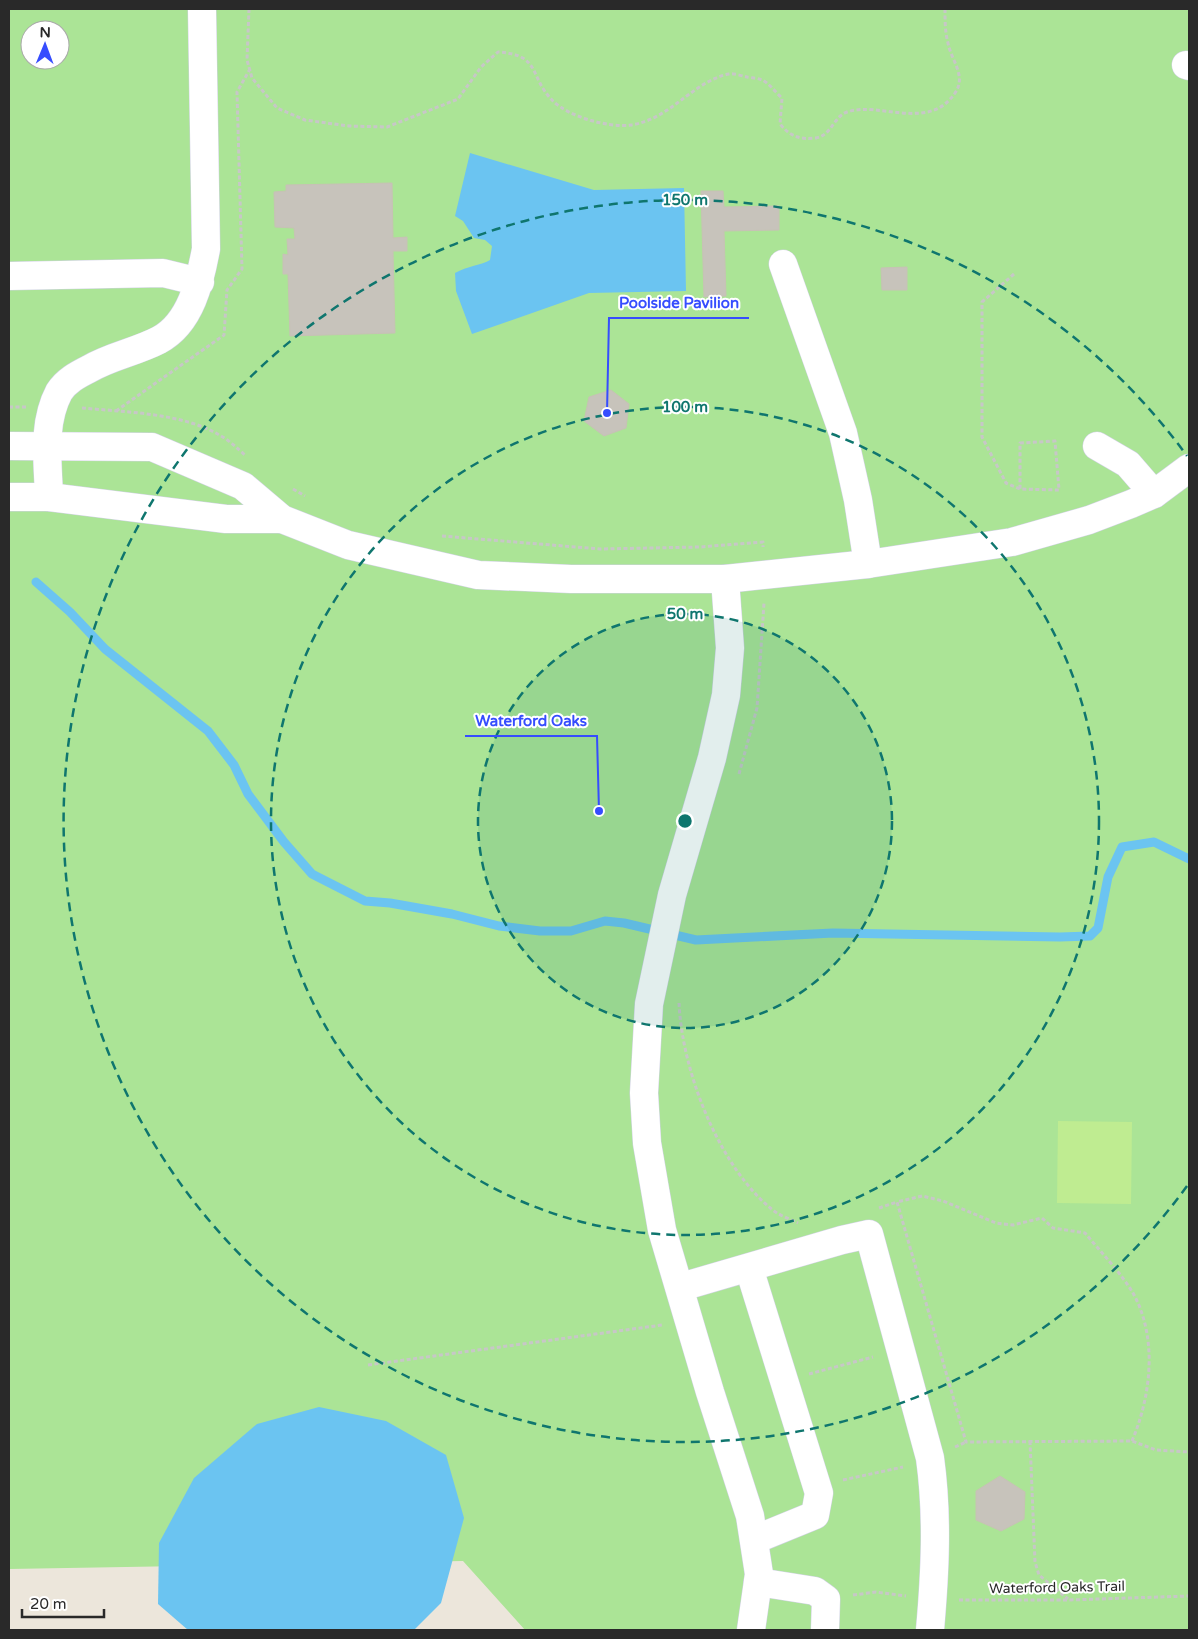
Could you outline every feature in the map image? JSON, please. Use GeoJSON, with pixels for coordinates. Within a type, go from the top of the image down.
{"type":"FeatureCollection","features":[{"type":"Feature","properties":{"kind":"street"},"geometry":{"type":"LineString","coordinates":[[50,497],[47,446],[50,419],[60,392],[70,380],[101,362],[160,340],[181,321],[200,282],[206,249],[202,9]]}},
{"type":"Feature","properties":{"kind":"street"},"geometry":{"type":"LineString","coordinates":[[783,264],[843,433],[858,500],[868,564]]}},
{"type":"Feature","properties":{"kind":"street"},"geometry":{"type":"LineString","coordinates":[[9,276],[163,273],[200,282]]}},
{"type":"Feature","properties":{"kind":"street"},"geometry":{"type":"LineString","coordinates":[[9,446],[152,447],[243,486],[282,519],[348,545],[478,575],[571,579],[725,579],[868,564],[1012,542],[1089,520],[1154,494],[1189,468]]}},
{"type":"Feature","properties":{"kind":"street"},"geometry":{"type":"LineString","coordinates":[[1097,446],[1128,464],[1154,494]]}},
{"type":"Feature","properties":{"kind":"street"},"geometry":{"type":"LineString","coordinates":[[9,497],[50,497],[226,519],[282,519]]}},
{"type":"Feature","properties":{"kind":"street"},"geometry":{"type":"LineString","coordinates":[[725,579],[730,648],[726,695],[712,758],[672,895],[649,1004],[644,1094],[647,1143],[662,1230],[710,1392],[750,1516],[759,1574],[751,1630]]}},
{"type":"Feature","properties":{"kind":"street"},"geometry":{"type":"LineString","coordinates":[[680,1287],[842,1240],[869,1234],[930,1458],[944,1602],[930,1630]]}},
{"type":"Feature","properties":{"kind":"street"},"geometry":{"type":"LineString","coordinates":[[749,1268],[819,1493],[815,1515],[754,1540]]}},
{"type":"Feature","properties":{"kind":"street"},"geometry":{"type":"LineString","coordinates":[[758,1582],[815,1591],[826,1599],[825,1630]]}},
{"type":"Feature","properties":{"kind":"path"},"geometry":{"type":"LineString","coordinates":[[249,9],[247,60],[252,78],[277,108],[305,120],[349,126],[386,127],[458,99],[481,67],[498,52],[514,53],[532,63],[539,83],[553,102],[576,115],[608,125],[632,125],[658,117],[707,82],[730,73],[763,80],[782,98],[780,124],[789,134],[799,138],[817,138],[826,134],[838,119],[847,112],[868,110],[913,114],[935,109],[948,101],[956,93],[960,75],[948,43],[945,9]]}},
{"type":"Feature","properties":{"kind":"path"},"geometry":{"type":"LineString","coordinates":[[1014,274],[982,302],[982,438],[1006,483],[1020,489],[1059,490],[1055,440],[1020,443],[1020,489]]}},
{"type":"Feature","properties":{"kind":"path"},"geometry":{"type":"LineString","coordinates":[[9,407],[78,407],[143,414],[188,422],[220,435],[246,456]]}},
{"type":"Feature","properties":{"kind":"path"},"geometry":{"type":"LineString","coordinates":[[291,488],[312,499]]}},
{"type":"Feature","properties":{"kind":"path"},"geometry":{"type":"LineString","coordinates":[[434,534],[508,543],[600,549],[700,547],[763,542],[764,575],[757,708],[738,775]]}},
{"type":"Feature","properties":{"kind":"path"},"geometry":{"type":"LineString","coordinates":[[679,1001],[684,1052],[696,1087],[724,1152],[742,1178],[774,1212],[799,1223]]}},
{"type":"Feature","properties":{"kind":"path"},"geometry":{"type":"LineString","coordinates":[[871,1210],[922,1196],[943,1201],[996,1224],[1013,1225],[1042,1218],[1053,1228],[1085,1233],[1133,1293],[1147,1332],[1148,1384],[1142,1416],[1132,1441]]}},
{"type":"Feature","properties":{"kind":"path"},"geometry":{"type":"LineString","coordinates":[[897,1202],[966,1442]]}},
{"type":"Feature","properties":{"kind":"path"},"geometry":{"type":"LineString","coordinates":[[368,1365],[690,1321]]}},
{"type":"Feature","properties":{"kind":"path"},"geometry":{"type":"LineString","coordinates":[[784,1381],[937,1340]]}},
{"type":"Feature","properties":{"kind":"path"},"geometry":{"type":"LineString","coordinates":[[1030,1441],[1035,1562],[1039,1574],[1069,1600]]}},
{"type":"Feature","properties":{"kind":"path"},"geometry":{"type":"LineString","coordinates":[[816,1486],[908,1466],[966,1442],[1132,1441],[1156,1450],[1189,1452]]}},
{"type":"Feature","properties":{"kind":"path"},"geometry":{"type":"LineString","coordinates":[[826,1599],[876,1592],[944,1602]]}},
{"type":"Feature","properties":{"kind":"path","name":"Waterford Oaks Trail"},"geometry":{"type":"LineString","coordinates":[[944,1602],[956,1600],[1069,1600],[1189,1596]]}},
{"type":"Feature","properties":{"kind":"green space"},"geometry":{"type":"Polygon","coordinates":[[[9,9],[1189,9],[1189,1630],[525,1630],[463,1561],[9,1569],[9,9]]]}},
{"type":"Feature","properties":{"kind":"green space"},"geometry":{"type":"Polygon","coordinates":[[[1058,1121],[1132,1122],[1131,1204],[1057,1203],[1058,1121]]]}},
{"type":"Feature","properties":{"kind":"water"},"geometry":{"type":"Polygon","coordinates":[[[470,153],[594,190],[684,188],[686,291],[589,293],[472,334],[456,291],[455,273],[490,260],[492,246],[485,240],[474,238],[463,221],[455,216],[470,153]]]}},
{"type":"Feature","properties":{"kind":"water"},"geometry":{"type":"Polygon","coordinates":[[[319,1407],[386,1421],[446,1455],[464,1518],[441,1603],[414,1630],[188,1630],[158,1604],[159,1543],[194,1478],[257,1424],[319,1407]]]}},
{"type":"Feature","properties":{"kind":"building"},"geometry":{"type":"Polygon","coordinates":[[[392,183],[393,238],[407,237],[407,251],[393,251],[395,333],[290,336],[288,274],[283,274],[283,254],[288,255],[287,239],[295,239],[294,228],[275,227],[274,192],[286,191],[286,185],[392,183]]]}},
{"type":"Feature","properties":{"kind":"building"},"geometry":{"type":"Polygon","coordinates":[[[701,191],[723,191],[724,207],[779,206],[779,230],[724,231],[726,296],[704,297],[701,191]]]}},
{"type":"Feature","properties":{"kind":"building"},"geometry":{"type":"Polygon","coordinates":[[[907,267],[907,290],[882,290],[881,268],[907,267]]]}},
{"type":"Feature","properties":{"kind":"building"},"geometry":{"type":"Polygon","coordinates":[[[611,390],[629,404],[626,428],[604,436],[584,421],[589,397],[611,390]]]}},
{"type":"Feature","properties":{"kind":"building"},"geometry":{"type":"Polygon","coordinates":[[[1000,1476],[1025,1492],[1024,1519],[1001,1531],[976,1520],[976,1491],[1000,1476]]]}},
{"type":"Feature","properties":{"kind":"waterway"},"geometry":{"type":"LineString","coordinates":[[36,582],[70,612],[105,649],[208,731],[234,765],[248,794],[284,842],[312,874],[365,901],[390,903],[452,914],[499,926],[540,931],[571,931],[605,921],[624,923],[696,940],[833,933],[1090,936],[1098,928],[1108,877],[1122,847],[1154,842],[1189,859]]}},
{"type":"Feature","properties":{"kind":"place","name":"Poolside Pavilion"},"geometry":{"type":"Point","coordinates":[607,413]}},
{"type":"Feature","properties":{"kind":"place","name":"Waterford Oaks"},"geometry":{"type":"Point","coordinates":[599,811]}}]}
